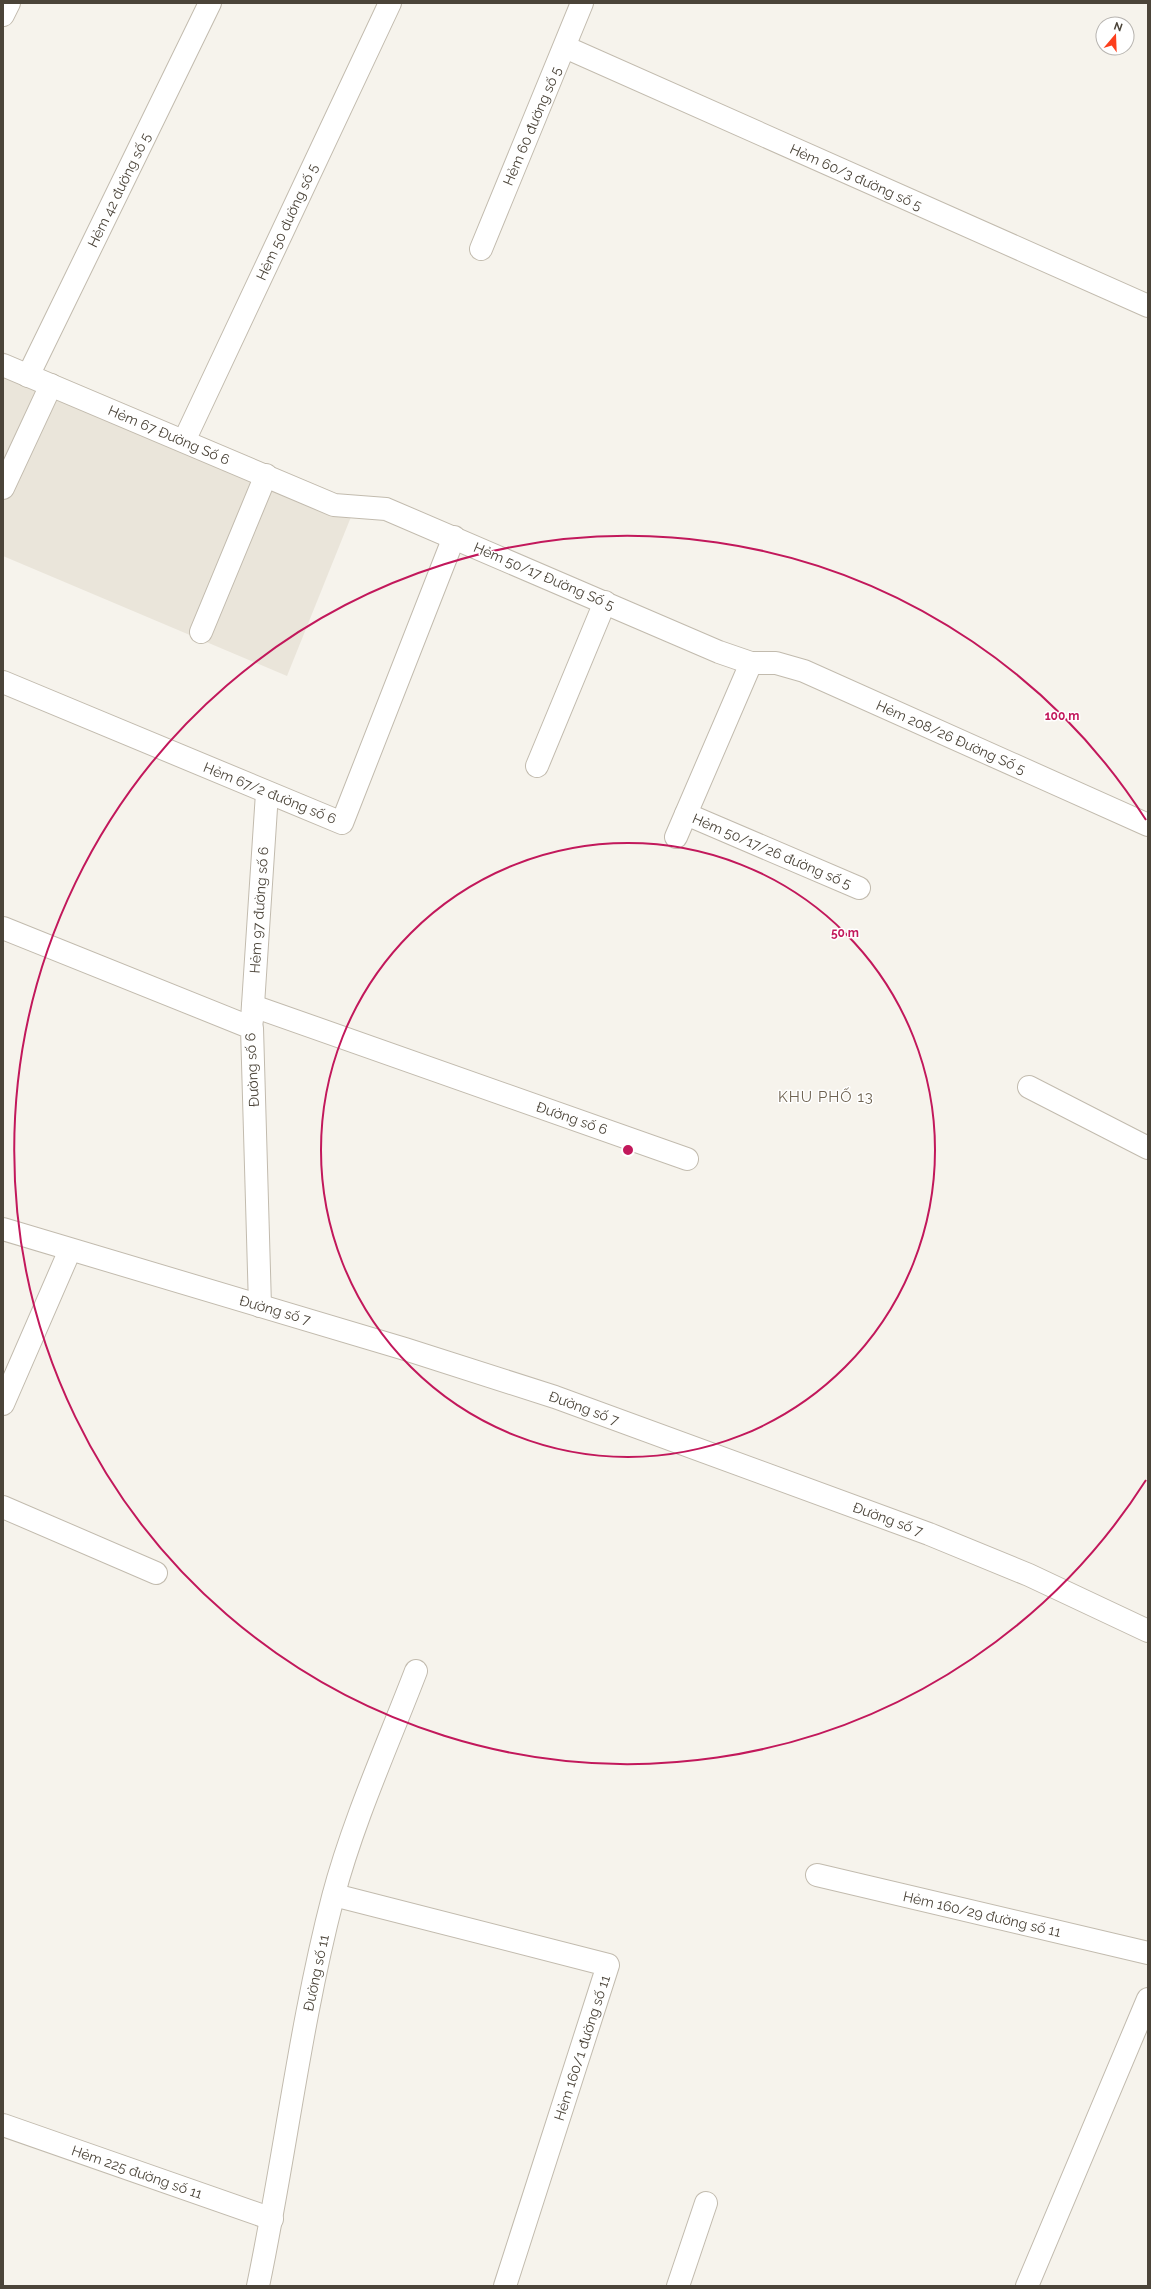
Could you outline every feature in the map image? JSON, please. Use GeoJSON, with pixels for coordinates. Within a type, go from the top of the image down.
{"type":"FeatureCollection","features":[{"type":"Feature","properties":{"kind":"street"},"geometry":{"type":"LineString","coordinates":[[3,15],[9,3]]}},
{"type":"Feature","properties":{"kind":"street","name":"Hẻm 42 đường số 5"},"geometry":{"type":"LineString","coordinates":[[28,376],[210,3]]}},
{"type":"Feature","properties":{"kind":"street","name":"Hẻm 50 đường số 5"},"geometry":{"type":"LineString","coordinates":[[184,441],[390,3]]}},
{"type":"Feature","properties":{"kind":"street","name":"Hẻm 60 đường số 5"},"geometry":{"type":"LineString","coordinates":[[481,249],[582,3]]}},
{"type":"Feature","properties":{"kind":"street","name":"Hẻm 60/3 đường số 5"},"geometry":{"type":"LineString","coordinates":[[565,47],[1148,306]]}},
{"type":"Feature","properties":{"kind":"street","name":"Hẻm 67 Đường Số 6"},"geometry":{"type":"LineString","coordinates":[[3,366],[266,475],[334,505]]}},
{"type":"Feature","properties":{"kind":"street"},"geometry":{"type":"LineString","coordinates":[[3,488],[51,386]]}},
{"type":"Feature","properties":{"kind":"street"},"geometry":{"type":"LineString","coordinates":[[201,632],[266,475]]}},
{"type":"Feature","properties":{"kind":"street","name":"Hẻm 50/17 Đường Số 5"},"geometry":{"type":"LineString","coordinates":[[334,505],[386,509],[719,652],[751,663]]}},
{"type":"Feature","properties":{"kind":"street","name":"Hẻm 67/2 đường số 6"},"geometry":{"type":"LineString","coordinates":[[3,682],[342,823],[454,537]]}},
{"type":"Feature","properties":{"kind":"street"},"geometry":{"type":"LineString","coordinates":[[537,766],[605,602]]}},
{"type":"Feature","properties":{"kind":"street","name":"Hẻm 50/17/26 đường số 5"},"geometry":{"type":"LineString","coordinates":[[676,837],[751,663]]}},
{"type":"Feature","properties":{"kind":"street","name":"Hẻm 208/26 Đường Số 5"},"geometry":{"type":"LineString","coordinates":[[751,663],[776,663],[804,670],[1148,825]]}},
{"type":"Feature","properties":{"kind":"street","name":"Hẻm 97 đường số 6"},"geometry":{"type":"LineString","coordinates":[[252,1028],[267,793]]}},
{"type":"Feature","properties":{"kind":"street","name":"Hẻm 50/17/26 đường số 5"},"geometry":{"type":"LineString","coordinates":[[686,814],[859,888]]}},
{"type":"Feature","properties":{"kind":"street","name":"Đường số 6"},"geometry":{"type":"LineString","coordinates":[[3,928],[252,1028],[260,1306]]}},
{"type":"Feature","properties":{"kind":"street","name":"Đường số 6"},"geometry":{"type":"LineString","coordinates":[[253,1006],[687,1159]]}},
{"type":"Feature","properties":{"kind":"street"},"geometry":{"type":"LineString","coordinates":[[1029,1087],[1148,1148]]}},
{"type":"Feature","properties":{"kind":"street","name":"Đường số 7"},"geometry":{"type":"LineString","coordinates":[[3,1229],[405,1349],[562,1400],[929,1534],[1029,1575],[1148,1631]]}},
{"type":"Feature","properties":{"kind":"street"},"geometry":{"type":"LineString","coordinates":[[3,1404],[70,1250]]}},
{"type":"Feature","properties":{"kind":"street"},"geometry":{"type":"LineString","coordinates":[[3,1507],[156,1573]]}},
{"type":"Feature","properties":{"kind":"street","name":"Đường số 11"},"geometry":{"type":"LineString","coordinates":[[258,2286],[272,2219],[312,1986],[334,1895],[355,1831],[416,1671]]}},
{"type":"Feature","properties":{"kind":"street","name":"Hẻm 160/29 đường số 11"},"geometry":{"type":"LineString","coordinates":[[817,1875],[1148,1952]]}},
{"type":"Feature","properties":{"kind":"street","name":"Hẻm 160/1 đường số 11"},"geometry":{"type":"LineString","coordinates":[[334,1895],[608,1965],[505,2286]]}},
{"type":"Feature","properties":{"kind":"street"},"geometry":{"type":"LineString","coordinates":[[1027,2286],[1148,1998]]}},
{"type":"Feature","properties":{"kind":"street","name":"Hẻm 225 đường số 11"},"geometry":{"type":"LineString","coordinates":[[3,2124],[272,2219]]}},
{"type":"Feature","properties":{"kind":"street"},"geometry":{"type":"LineString","coordinates":[[678,2286],[706,2203]]}},
{"type":"Feature","properties":{"kind":"shaded area"},"geometry":{"type":"Polygon","coordinates":[[[3,352],[357,502],[287,676],[3,556],[3,352]]]}},
{"type":"Feature","properties":{"kind":"district","name":"KHU PHỐ 13"},"geometry":{"type":"Point","coordinates":[826,1097]}}]}
